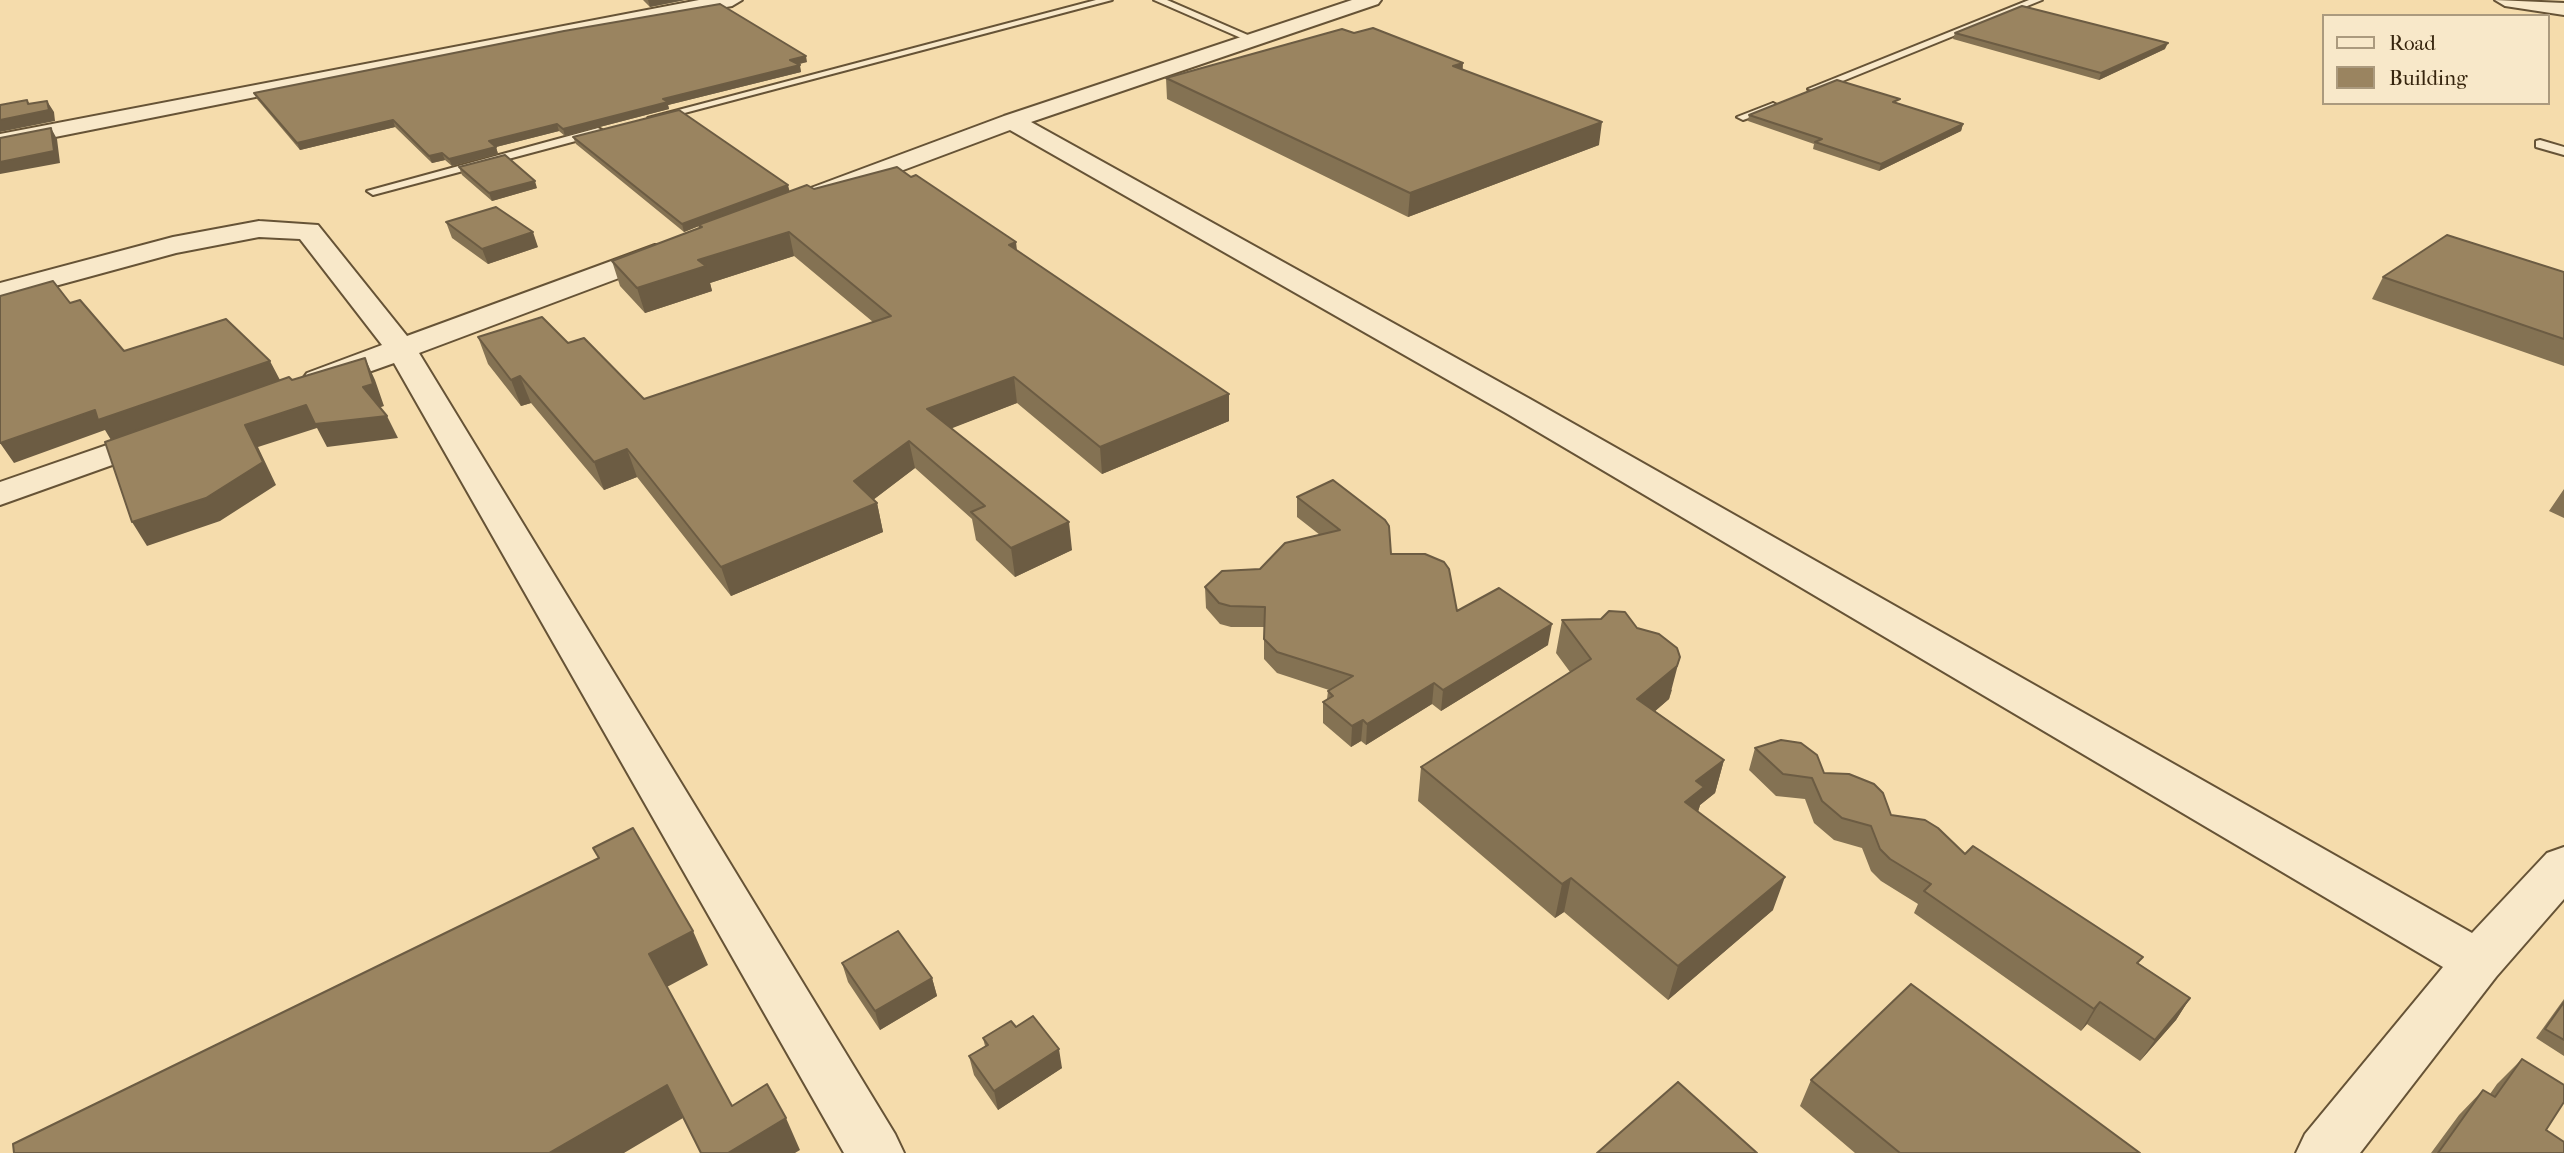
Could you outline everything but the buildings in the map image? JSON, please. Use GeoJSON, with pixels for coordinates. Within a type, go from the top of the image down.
{"type":"FeatureCollection","features":[{"type":"Feature","properties":{"kind":"street"},"geometry":{"type":"LineString","coordinates":[[0,141],[566,29],[732,0]]}},
{"type":"Feature","properties":{"kind":"street"},"geometry":{"type":"LineString","coordinates":[[794,203],[1012,121],[1370,0]]}},
{"type":"Feature","properties":{"kind":"street"},"geometry":{"type":"LineString","coordinates":[[2510,0],[2564,9]]}},
{"type":"Feature","properties":{"kind":"street"},"geometry":{"type":"LineString","coordinates":[[1012,121],[1518,406],[2478,962]]}},
{"type":"Feature","properties":{"kind":"street"},"geometry":{"type":"LineString","coordinates":[[0,292],[173,245],[259,229],[308,231],[402,350],[875,1153]]}},
{"type":"Feature","properties":{"kind":"street"},"geometry":{"type":"LineString","coordinates":[[297,388],[692,241]]}},
{"type":"Feature","properties":{"kind":"street"},"geometry":{"type":"LineString","coordinates":[[0,494],[178,430]]}},
{"type":"Feature","properties":{"kind":"street"},"geometry":{"type":"LineString","coordinates":[[2325,1153],[2478,962],[2564,866]]}},
{"type":"Feature","properties":{"kind":"lane"},"geometry":{"type":"LineString","coordinates":[[640,121],[1107,0]]}},
{"type":"Feature","properties":{"kind":"lane"},"geometry":{"type":"LineString","coordinates":[[1159,0],[1252,39]]}},
{"type":"Feature","properties":{"kind":"lane"},"geometry":{"type":"LineString","coordinates":[[1806,92],[2037,0]]}},
{"type":"Feature","properties":{"kind":"lane"},"geometry":{"type":"LineString","coordinates":[[1743,117],[1781,103]]}},
{"type":"Feature","properties":{"kind":"lane"},"geometry":{"type":"LineString","coordinates":[[373,191],[614,128]]}},
{"type":"Feature","properties":{"kind":"lane"},"geometry":{"type":"LineString","coordinates":[[2540,144],[2564,151]]}}]}
